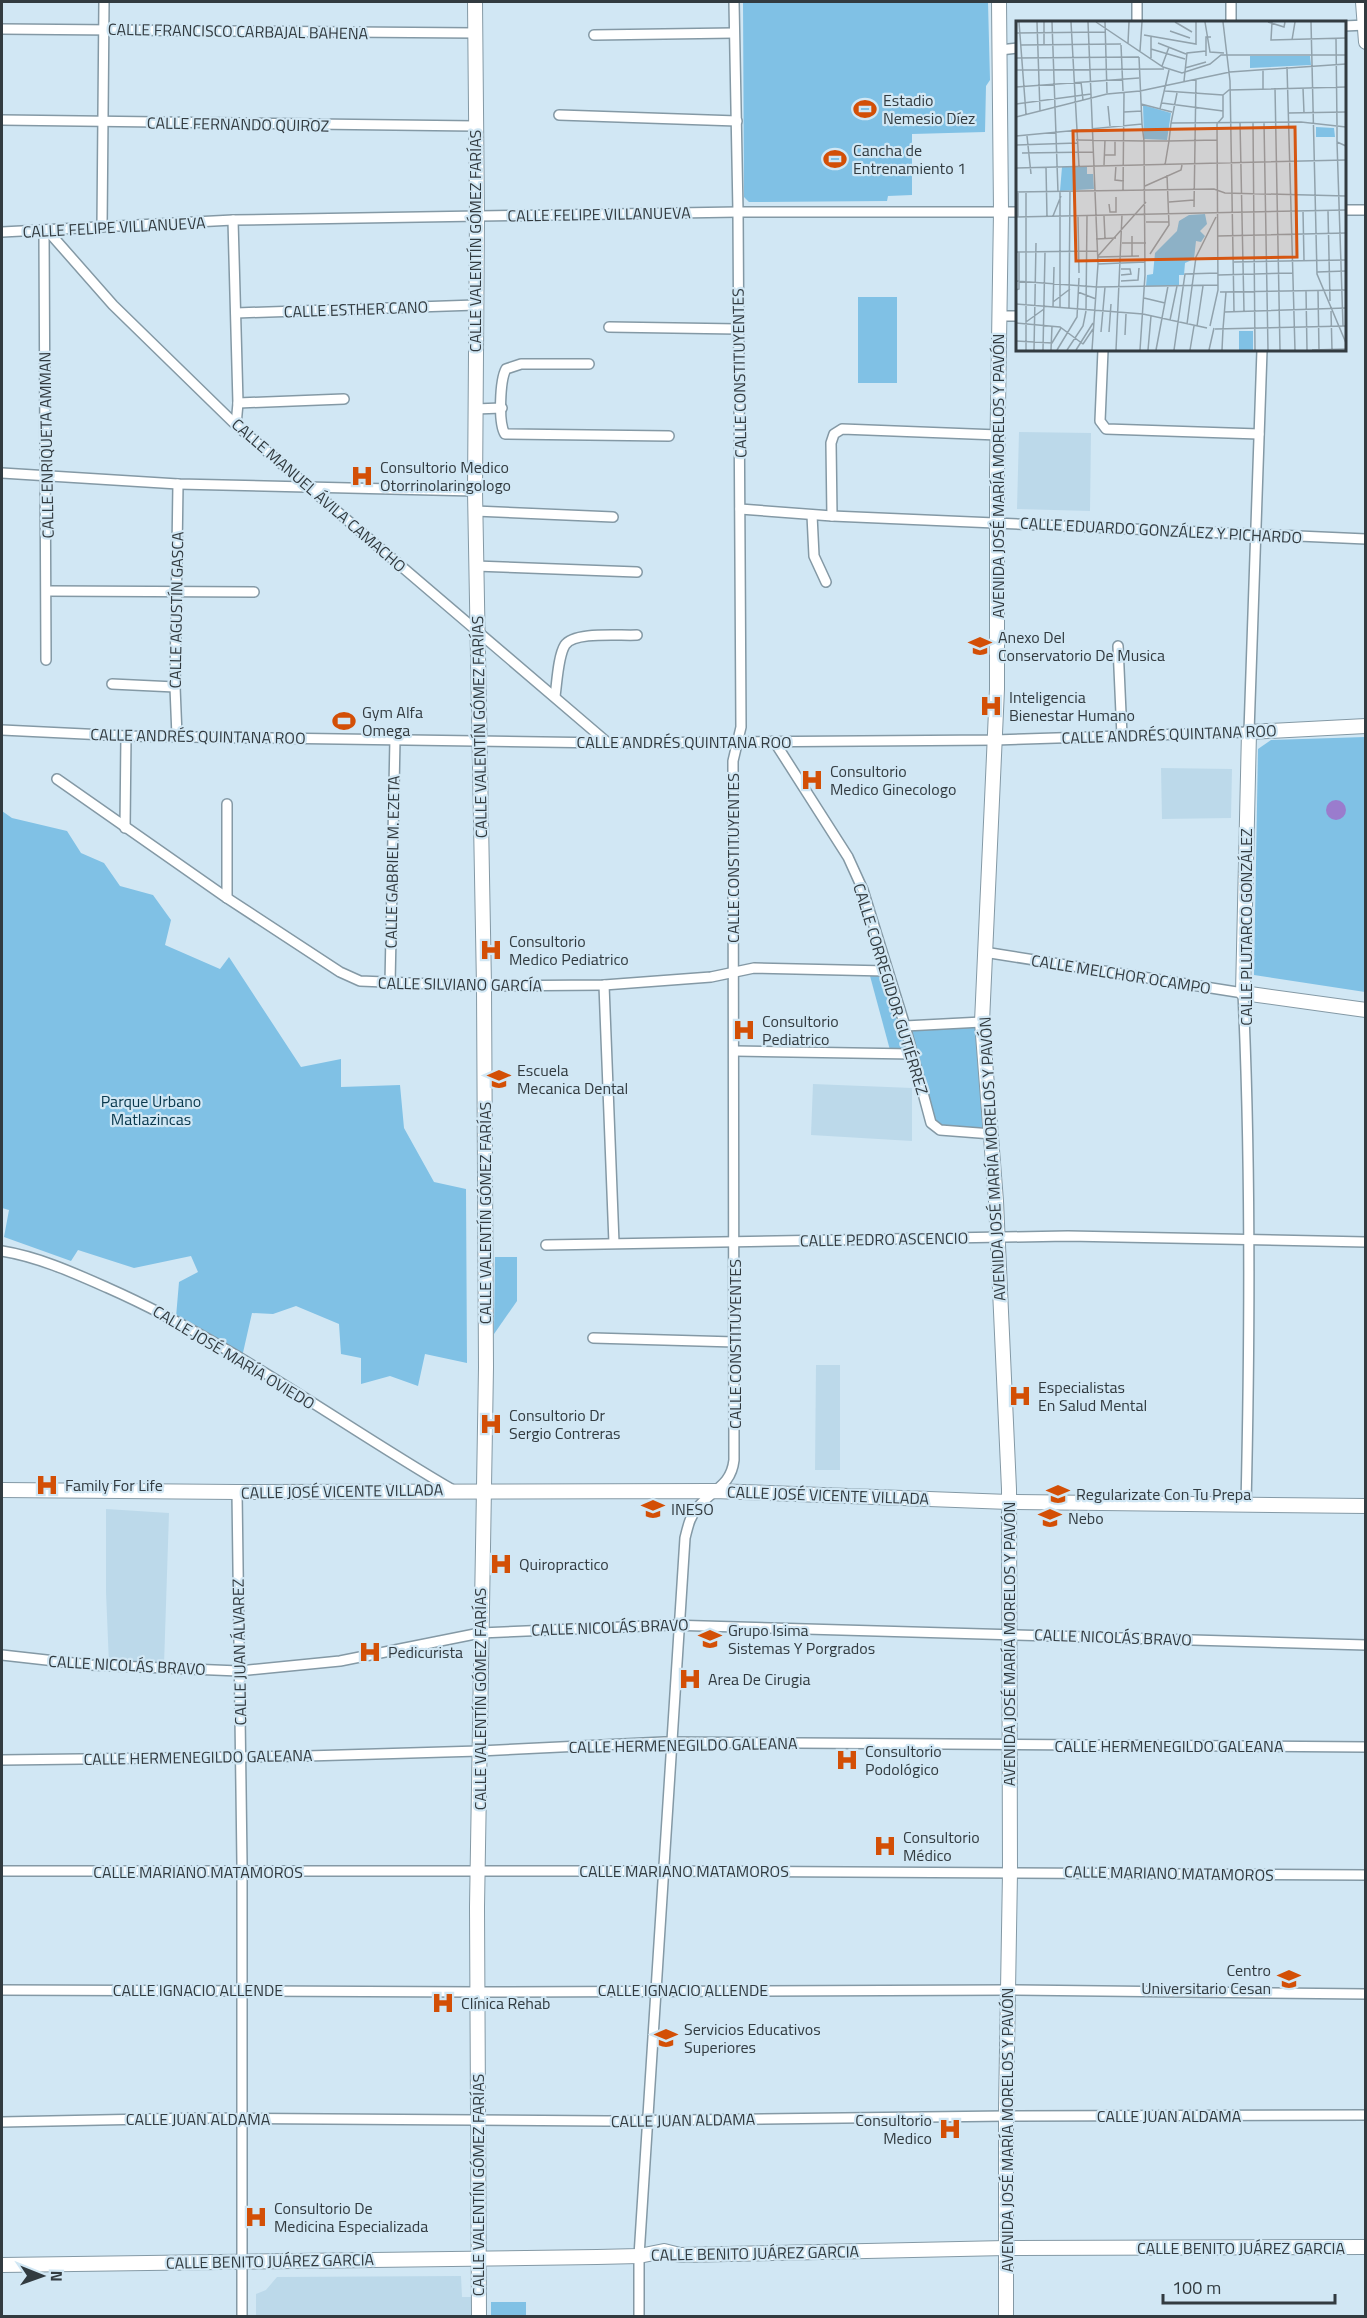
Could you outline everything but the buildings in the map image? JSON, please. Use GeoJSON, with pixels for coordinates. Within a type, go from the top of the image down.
{"type":"FeatureCollection","features":[{"type":"Feature","properties":{"kind":"main road","name":"CALLE VALENTÍN GÓMEZ FARÍAS"},"geometry":{"type":"LineString","coordinates":[[475,2],[477,217],[475,566],[484,986],[486,1367],[480,1633],[477,1992],[479,2316]]}},
{"type":"Feature","properties":{"kind":"main road","name":"AVENIDA JOSÉ MARÍA MORELOS Y PAVÓN"},"geometry":{"type":"LineString","coordinates":[[999,2],[1001,212],[995,740],[982,1022],[998,1237],[1009,1502],[1011,1745],[1006,2316]]}},
{"type":"Feature","properties":{"kind":"main road"},"geometry":{"type":"LineString","coordinates":[[1363,2],[1365,42]]}},
{"type":"Feature","properties":{"kind":"main road","name":"CALLE ANDRÉS QUINTANA ROO"},"geometry":{"type":"LineString","coordinates":[[1249,732],[1365,726]]}},
{"type":"Feature","properties":{"kind":"main road","name":"CALLE PLUTARCO GONZÁLEZ"},"geometry":{"type":"LineString","coordinates":[[1244,993],[1249,732]]}},
{"type":"Feature","properties":{"kind":"main road","name":"CALLE MELCHOR OCAMPO"},"geometry":{"type":"LineString","coordinates":[[1244,993],[1365,1010]]}},
{"type":"Feature","properties":{"kind":"main road","name":"CALLE JOSÉ VICENTE VILLADA"},"geometry":{"type":"LineString","coordinates":[[2,1490],[714,1491],[1009,1502],[1365,1506]]}},
{"type":"Feature","properties":{"kind":"main road","name":"CALLE BENITO JUÁREZ GARCIA"},"geometry":{"type":"LineString","coordinates":[[2,2265],[639,2256],[664,2251],[680,2255],[1006,2248],[1365,2247]]}},
{"type":"Feature","properties":{"kind":"street"},"geometry":{"type":"LineString","coordinates":[[102,227],[104,2]]}},
{"type":"Feature","properties":{"kind":"street","name":"CALLE CONSTITUYENTES"},"geometry":{"type":"LineString","coordinates":[[639,2316],[639,2256],[674,1742],[679,1625],[688,1525],[697,1508],[726,1482],[733,1468],[735,1051],[733,761],[741,727],[738,212],[734,2]]}},
{"type":"Feature","properties":{"kind":"street"},"geometry":{"type":"LineString","coordinates":[[1137,2],[1137,21]]}},
{"type":"Feature","properties":{"kind":"street"},"geometry":{"type":"LineString","coordinates":[[1231,2],[1231,21]]}},
{"type":"Feature","properties":{"kind":"street"},"geometry":{"type":"LineString","coordinates":[[1346,26],[1365,25]]}},
{"type":"Feature","properties":{"kind":"street","name":"CALLE FRANCISCO CARBAJAL BAHENA"},"geometry":{"type":"LineString","coordinates":[[2,29],[475,33]]}},
{"type":"Feature","properties":{"kind":"street"},"geometry":{"type":"LineString","coordinates":[[594,35],[734,33]]}},
{"type":"Feature","properties":{"kind":"street"},"geometry":{"type":"LineString","coordinates":[[1000,50],[1016,48]]}},
{"type":"Feature","properties":{"kind":"street"},"geometry":{"type":"LineString","coordinates":[[559,115],[737,121]]}},
{"type":"Feature","properties":{"kind":"street","name":"CALLE FERNANDO QUIROZ"},"geometry":{"type":"LineString","coordinates":[[2,120],[475,126]]}},
{"type":"Feature","properties":{"kind":"street"},"geometry":{"type":"LineString","coordinates":[[1346,210],[1365,210]]}},
{"type":"Feature","properties":{"kind":"street","name":"CALLE FELIPE VILLANUEVA"},"geometry":{"type":"LineString","coordinates":[[2,232],[233,220],[738,212],[1016,212]]}},
{"type":"Feature","properties":{"kind":"street"},"geometry":{"type":"LineString","coordinates":[[233,220],[238,403],[236,425]]}},
{"type":"Feature","properties":{"kind":"street","name":"CALLE MANUEL ÁVILA CAMACHO"},"geometry":{"type":"LineString","coordinates":[[45,230],[113,305],[236,425],[608,743]]}},
{"type":"Feature","properties":{"kind":"street","name":"CALLE ENRIQUETA AMMAN"},"geometry":{"type":"LineString","coordinates":[[45,230],[46,660]]}},
{"type":"Feature","properties":{"kind":"street","name":"CALLE ESTHER CANO"},"geometry":{"type":"LineString","coordinates":[[236,313],[476,306]]}},
{"type":"Feature","properties":{"kind":"street"},"geometry":{"type":"LineString","coordinates":[[1000,316],[1016,316]]}},
{"type":"Feature","properties":{"kind":"street"},"geometry":{"type":"LineString","coordinates":[[609,327],[738,330]]}},
{"type":"Feature","properties":{"kind":"street"},"geometry":{"type":"LineString","coordinates":[[1103,351],[1100,421],[1106,429],[1259,434]]}},
{"type":"Feature","properties":{"kind":"street","name":"CALLE PLUTARCO GONZÁLEZ"},"geometry":{"type":"LineString","coordinates":[[1249,732],[1262,351]]}},
{"type":"Feature","properties":{"kind":"street"},"geometry":{"type":"LineString","coordinates":[[589,364],[509,366],[503,378],[502,429],[505,434],[669,436]]}},
{"type":"Feature","properties":{"kind":"street"},"geometry":{"type":"LineString","coordinates":[[238,403],[345,399]]}},
{"type":"Feature","properties":{"kind":"street"},"geometry":{"type":"LineString","coordinates":[[476,409],[502,408]]}},
{"type":"Feature","properties":{"kind":"street"},"geometry":{"type":"LineString","coordinates":[[832,516],[831,442],[834,434],[842,429],[998,435]]}},
{"type":"Feature","properties":{"kind":"street"},"geometry":{"type":"LineString","coordinates":[[2,473],[178,484],[475,491]]}},
{"type":"Feature","properties":{"kind":"street","name":"CALLE AGUSTÍN GASCA"},"geometry":{"type":"LineString","coordinates":[[177,736],[175,687],[178,484]]}},
{"type":"Feature","properties":{"kind":"street","name":"CALLE EDUARDO GONZÁLEZ Y PICHARDO"},"geometry":{"type":"LineString","coordinates":[[740,509],[832,516],[1365,539]]}},
{"type":"Feature","properties":{"kind":"street"},"geometry":{"type":"LineString","coordinates":[[475,512],[613,517]]}},
{"type":"Feature","properties":{"kind":"street"},"geometry":{"type":"LineString","coordinates":[[812,515],[814,556],[826,582]]}},
{"type":"Feature","properties":{"kind":"street"},"geometry":{"type":"LineString","coordinates":[[475,566],[637,572]]}},
{"type":"Feature","properties":{"kind":"street"},"geometry":{"type":"LineString","coordinates":[[47,591],[254,592]]}},
{"type":"Feature","properties":{"kind":"street"},"geometry":{"type":"LineString","coordinates":[[555,696],[563,650],[569,641],[582,636],[637,635]]}},
{"type":"Feature","properties":{"kind":"street"},"geometry":{"type":"LineString","coordinates":[[1118,646],[1122,736]]}},
{"type":"Feature","properties":{"kind":"street"},"geometry":{"type":"LineString","coordinates":[[112,684],[175,687]]}},
{"type":"Feature","properties":{"kind":"street","name":"CALLE ANDRÉS QUINTANA ROO"},"geometry":{"type":"LineString","coordinates":[[2,730],[126,736],[608,743],[995,740],[1249,732]]}},
{"type":"Feature","properties":{"kind":"street"},"geometry":{"type":"LineString","coordinates":[[125,828],[126,736]]}},
{"type":"Feature","properties":{"kind":"street","name":"CALLE GABRIEL M. EZETA"},"geometry":{"type":"LineString","coordinates":[[390,984],[394,739]]}},
{"type":"Feature","properties":{"kind":"street","name":"CALLE CORREGIDOR GUTIÉRREZ"},"geometry":{"type":"LineString","coordinates":[[774,741],[848,857],[867,901],[932,1125],[940,1130],[992,1134]]}},
{"type":"Feature","properties":{"kind":"street","name":"CALLE SILVIANO GARCÍA"},"geometry":{"type":"LineString","coordinates":[[57,778],[227,898],[340,972],[360,981],[484,986],[604,985],[711,977],[764,968],[887,971]]}},
{"type":"Feature","properties":{"kind":"street"},"geometry":{"type":"LineString","coordinates":[[226,804],[227,898]]}},
{"type":"Feature","properties":{"kind":"street","name":"CALLE MELCHOR OCAMPO"},"geometry":{"type":"LineString","coordinates":[[984,952],[1244,993]]}},
{"type":"Feature","properties":{"kind":"street"},"geometry":{"type":"LineString","coordinates":[[604,985],[614,1244]]}},
{"type":"Feature","properties":{"kind":"street","name":"CALLE PLUTARCO GONZÁLEZ"},"geometry":{"type":"LineString","coordinates":[[1244,993],[1250,1157],[1246,1505]]}},
{"type":"Feature","properties":{"kind":"street"},"geometry":{"type":"LineString","coordinates":[[905,1026],[982,1022]]}},
{"type":"Feature","properties":{"kind":"street"},"geometry":{"type":"LineString","coordinates":[[735,1051],[913,1054]]}},
{"type":"Feature","properties":{"kind":"street","name":"CALLE PEDRO ASCENCIO"},"geometry":{"type":"LineString","coordinates":[[546,1245],[1068,1236],[1365,1242]]}},
{"type":"Feature","properties":{"kind":"street","name":"CALLE JOSÉ MARÍA OVIEDO"},"geometry":{"type":"LineString","coordinates":[[2,1251],[27,1256],[66,1269],[137,1301],[201,1334],[453,1490]]}},
{"type":"Feature","properties":{"kind":"street"},"geometry":{"type":"LineString","coordinates":[[593,1338],[735,1342]]}},
{"type":"Feature","properties":{"kind":"street","name":"CALLE JUAN ÁLVAREZ"},"geometry":{"type":"LineString","coordinates":[[237,1492],[242,1871],[242,2316]]}},
{"type":"Feature","properties":{"kind":"street","name":"CALLE NICOLÁS BRAVO"},"geometry":{"type":"LineString","coordinates":[[2,1655],[91,1665],[239,1671],[340,1661],[480,1633],[548,1628],[679,1625],[1365,1645]]}},
{"type":"Feature","properties":{"kind":"street","name":"CALLE HERMENEGILDO GALEANA"},"geometry":{"type":"LineString","coordinates":[[2,1760],[479,1751],[674,1742],[1365,1747]]}},
{"type":"Feature","properties":{"kind":"street","name":"CALLE MARIANO MATAMOROS"},"geometry":{"type":"LineString","coordinates":[[2,1871],[1010,1872],[1365,1875]]}},
{"type":"Feature","properties":{"kind":"street","name":"CALLE IGNACIO ALLENDE"},"geometry":{"type":"LineString","coordinates":[[2,1990],[477,1992],[1008,1990],[1365,1994]]}},
{"type":"Feature","properties":{"kind":"street","name":"CALLE JUAN ALDAMA"},"geometry":{"type":"LineString","coordinates":[[2,2122],[242,2119],[649,2121],[1006,2116],[1365,2115]]}},
{"type":"Feature","properties":{"kind":"shaded area"},"geometry":{"type":"Polygon","coordinates":[[[1019,432],[1091,433],[1090,511],[1017,509],[1019,432]]]}},
{"type":"Feature","properties":{"kind":"shaded area"},"geometry":{"type":"Polygon","coordinates":[[[1161,768],[1232,769],[1231,818],[1162,819],[1161,768]]]}},
{"type":"Feature","properties":{"kind":"shaded area"},"geometry":{"type":"Polygon","coordinates":[[[1336,800],[1343,803],[1346,810],[1343,817],[1336,820],[1329,817],[1326,810],[1329,803],[1336,800]]]}},
{"type":"Feature","properties":{"kind":"shaded area"},"geometry":{"type":"Polygon","coordinates":[[[813,1084],[912,1088],[912,1141],[811,1135],[813,1084]]]}},
{"type":"Feature","properties":{"kind":"shaded area"},"geometry":{"type":"Polygon","coordinates":[[[816,1365],[840,1365],[840,1470],[815,1470],[816,1365]]]}},
{"type":"Feature","properties":{"kind":"shaded area"},"geometry":{"type":"Polygon","coordinates":[[[106,1509],[169,1513],[164,1665],[109,1664],[106,1509]]]}},
{"type":"Feature","properties":{"kind":"shaded area"},"geometry":{"type":"Polygon","coordinates":[[[461,2276],[462,2297],[471,2297],[471,2316],[256,2316],[256,2294],[266,2290],[277,2277],[461,2276]]]}},
{"type":"Feature","properties":{"kind":"green space","name":"Estadio Nemesio Díez"},"geometry":{"type":"Polygon","coordinates":[[[743,2],[988,2],[990,80],[986,86],[985,132],[912,134],[912,195],[888,196],[887,201],[749,202],[744,197],[743,2]]]}},
{"type":"Feature","properties":{"kind":"green space"},"geometry":{"type":"Polygon","coordinates":[[[858,297],[897,297],[897,383],[858,383],[858,297]]]}},
{"type":"Feature","properties":{"kind":"green space"},"geometry":{"type":"Polygon","coordinates":[[[1365,737],[1365,992],[1254,975],[1258,749],[1271,740],[1365,737]]]}},
{"type":"Feature","properties":{"kind":"green space","name":"Parque Urbano Matlazincas"},"geometry":{"type":"Polygon","coordinates":[[[2,811],[12,818],[67,831],[81,853],[104,863],[120,886],[153,895],[171,920],[165,945],[220,969],[229,957],[301,1067],[341,1059],[341,1087],[400,1085],[404,1128],[434,1182],[466,1189],[467,1363],[425,1354],[418,1386],[390,1376],[361,1384],[361,1358],[341,1354],[339,1324],[296,1306],[273,1314],[252,1313],[242,1357],[176,1317],[179,1282],[198,1272],[191,1256],[134,1268],[78,1250],[71,1261],[4,1237],[9,1210],[2,1208],[2,811]]]}},
{"type":"Feature","properties":{"kind":"green space"},"geometry":{"type":"Polygon","coordinates":[[[870,976],[883,976],[905,1048],[890,1050],[870,976]]]}},
{"type":"Feature","properties":{"kind":"green space"},"geometry":{"type":"Polygon","coordinates":[[[975,1027],[983,1129],[936,1125],[911,1029],[975,1027]]]}},
{"type":"Feature","properties":{"kind":"green space"},"geometry":{"type":"Polygon","coordinates":[[[495,1257],[517,1257],[517,1301],[494,1334],[495,1257]]]}},
{"type":"Feature","properties":{"kind":"green space"},"geometry":{"type":"Polygon","coordinates":[[[491,2302],[526,2302],[526,2316],[491,2316],[491,2302]]]}},
{"type":"Feature","properties":{"kind":"place","name":"Estadio Nemesio Díez"},"geometry":{"type":"Point","coordinates":[865,109]}},
{"type":"Feature","properties":{"kind":"place","name":"Cancha de Entrenamiento 1"},"geometry":{"type":"Point","coordinates":[835,159]}},
{"type":"Feature","properties":{"kind":"place","name":"Consultorio Medico Otorrinolaringologo"},"geometry":{"type":"Point","coordinates":[362,476]}},
{"type":"Feature","properties":{"kind":"place","name":"Anexo Del Conservatorio De Musica"},"geometry":{"type":"Point","coordinates":[980,646]}},
{"type":"Feature","properties":{"kind":"place","name":"Inteligencia Bienestar Humano"},"geometry":{"type":"Point","coordinates":[991,706]}},
{"type":"Feature","properties":{"kind":"place","name":"Gym Alfa Omega"},"geometry":{"type":"Point","coordinates":[344,721]}},
{"type":"Feature","properties":{"kind":"place","name":"Consultorio Medico Ginecologo"},"geometry":{"type":"Point","coordinates":[812,780]}},
{"type":"Feature","properties":{"kind":"place","name":"Consultorio Medico Pediatrico"},"geometry":{"type":"Point","coordinates":[491,950]}},
{"type":"Feature","properties":{"kind":"place","name":"Consultorio Pediatrico"},"geometry":{"type":"Point","coordinates":[744,1030]}},
{"type":"Feature","properties":{"kind":"place","name":"Escuela Mecanica Dental"},"geometry":{"type":"Point","coordinates":[499,1079]}},
{"type":"Feature","properties":{"kind":"place","name":"Especialistas En Salud Mental"},"geometry":{"type":"Point","coordinates":[1020,1396]}},
{"type":"Feature","properties":{"kind":"place","name":"Consultorio Dr Sergio Contreras"},"geometry":{"type":"Point","coordinates":[491,1424]}},
{"type":"Feature","properties":{"kind":"place","name":"Family For Life"},"geometry":{"type":"Point","coordinates":[47,1485]}},
{"type":"Feature","properties":{"kind":"place","name":"Regularizate Con Tu Prepa"},"geometry":{"type":"Point","coordinates":[1058,1494]}},
{"type":"Feature","properties":{"kind":"place","name":"INESO"},"geometry":{"type":"Point","coordinates":[653,1509]}},
{"type":"Feature","properties":{"kind":"place","name":"Nebo"},"geometry":{"type":"Point","coordinates":[1050,1518]}},
{"type":"Feature","properties":{"kind":"place","name":"Quiropractico"},"geometry":{"type":"Point","coordinates":[501,1564]}},
{"type":"Feature","properties":{"kind":"place","name":"Grupo Isima Sistemas Y Porgrados"},"geometry":{"type":"Point","coordinates":[710,1639]}},
{"type":"Feature","properties":{"kind":"place","name":"Pedicurista"},"geometry":{"type":"Point","coordinates":[370,1652]}},
{"type":"Feature","properties":{"kind":"place","name":"Area De Cirugia"},"geometry":{"type":"Point","coordinates":[690,1679]}},
{"type":"Feature","properties":{"kind":"place","name":"Consultorio Podológico"},"geometry":{"type":"Point","coordinates":[847,1760]}},
{"type":"Feature","properties":{"kind":"place","name":"Consultorio Médico"},"geometry":{"type":"Point","coordinates":[885,1846]}},
{"type":"Feature","properties":{"kind":"place","name":"Centro Universitario Cesan"},"geometry":{"type":"Point","coordinates":[1289,1979]}},
{"type":"Feature","properties":{"kind":"place","name":"Clínica Rehab"},"geometry":{"type":"Point","coordinates":[443,2003]}},
{"type":"Feature","properties":{"kind":"place","name":"Servicios Educativos Superiores"},"geometry":{"type":"Point","coordinates":[666,2038]}},
{"type":"Feature","properties":{"kind":"place","name":"Consultorio Medico"},"geometry":{"type":"Point","coordinates":[950,2129]}},
{"type":"Feature","properties":{"kind":"place","name":"Consultorio De Medicina Especializada"},"geometry":{"type":"Point","coordinates":[256,2217]}}]}
